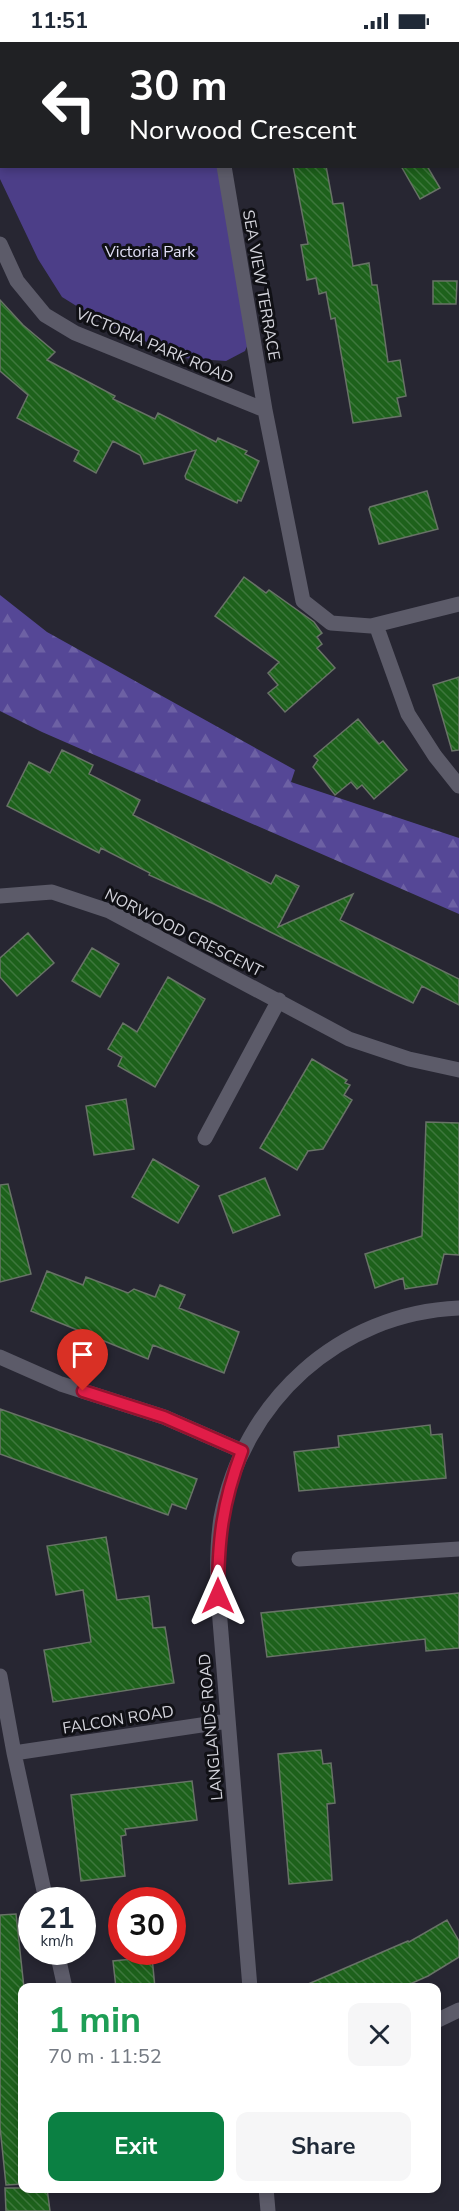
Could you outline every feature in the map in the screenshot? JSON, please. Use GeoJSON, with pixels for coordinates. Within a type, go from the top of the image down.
{"type":"FeatureCollection","features":[{"type":"Feature","properties":{"kind":"street","name":"SEA VIEW TERRACE"},"geometry":{"type":"LineString","coordinates":[[224,168],[265,410],[303,601],[331,623],[376,625],[459,604]]}},
{"type":"Feature","properties":{"kind":"street","name":"VICTORIA PARK ROAD"},"geometry":{"type":"LineString","coordinates":[[0,244],[16,281],[45,315],[75,333],[265,410]]}},
{"type":"Feature","properties":{"kind":"street"},"geometry":{"type":"LineString","coordinates":[[376,625],[408,714],[435,756],[459,786]]}},
{"type":"Feature","properties":{"kind":"street","name":"NORWOOD CRESCENT"},"geometry":{"type":"LineString","coordinates":[[0,896],[52,892],[109,911],[349,1039],[409,1059],[459,1070]]}},
{"type":"Feature","properties":{"kind":"street"},"geometry":{"type":"LineString","coordinates":[[205,1138],[279,1000]]}},
{"type":"Feature","properties":{"kind":"street","name":"LANGLANDS ROAD"},"geometry":{"type":"LineString","coordinates":[[250,1983],[218,1596],[217,1564],[222,1518],[232,1479],[242,1451],[256,1426],[291,1382],[312,1362],[372,1326],[398,1317],[459,1308]]}},
{"type":"Feature","properties":{"kind":"street"},"geometry":{"type":"LineString","coordinates":[[0,1356],[61,1384],[164,1417],[242,1451]]}},
{"type":"Feature","properties":{"kind":"street"},"geometry":{"type":"LineString","coordinates":[[299,1559],[459,1549]]}},
{"type":"Feature","properties":{"kind":"street"},"geometry":{"type":"LineString","coordinates":[[0,1676],[43,1887]]}},
{"type":"Feature","properties":{"kind":"street","name":"FALCON ROAD"},"geometry":{"type":"LineString","coordinates":[[14,1753],[228,1721]]}},
{"type":"Feature","properties":{"kind":"street"},"geometry":{"type":"LineString","coordinates":[[60,1965],[64,1983]]}},
{"type":"Feature","properties":{"kind":"street"},"geometry":{"type":"LineString","coordinates":[[441,2019],[459,2010]]}},
{"type":"Feature","properties":{"kind":"street"},"geometry":{"type":"LineString","coordinates":[[266,2193],[268,2211]]}},
{"type":"Feature","properties":{"kind":"green space","name":"Victoria Park"},"geometry":{"type":"Polygon","coordinates":[[[0,168],[221,168],[251,337],[245,351],[226,361],[183,358],[104,323],[62,297],[38,259],[0,179],[0,168]]]}},
{"type":"Feature","properties":{"kind":"green space"},"geometry":{"type":"Polygon","coordinates":[[[0,595],[47,632],[295,770],[291,782],[459,838],[459,914],[42,732],[0,711],[0,595]]]}},
{"type":"Feature","properties":{"kind":"building"},"geometry":{"type":"Polygon","coordinates":[[[293,168],[326,168],[333,204],[343,203],[353,266],[369,263],[372,285],[377,285],[388,362],[400,360],[406,396],[397,398],[401,416],[353,423],[335,318],[331,319],[326,292],[319,294],[316,278],[307,280],[301,245],[308,244],[293,168]]]}},
{"type":"Feature","properties":{"kind":"building"},"geometry":{"type":"Polygon","coordinates":[[[402,168],[428,168],[440,188],[420,199],[402,168]]]}},
{"type":"Feature","properties":{"kind":"building"},"geometry":{"type":"Polygon","coordinates":[[[433,281],[457,281],[456,304],[433,304],[433,281]]]}},
{"type":"Feature","properties":{"kind":"building"},"geometry":{"type":"Polygon","coordinates":[[[0,300],[23,325],[55,352],[47,360],[115,396],[113,399],[155,419],[158,413],[216,442],[218,438],[247,451],[245,454],[259,461],[241,501],[238,500],[237,503],[186,479],[185,476],[196,450],[144,464],[140,455],[113,441],[96,473],[74,461],[79,451],[17,418],[28,395],[0,371],[0,300]]]}},
{"type":"Feature","properties":{"kind":"building"},"geometry":{"type":"Polygon","coordinates":[[[427,491],[438,529],[379,544],[370,507],[427,491]]]}},
{"type":"Feature","properties":{"kind":"building"},"geometry":{"type":"Polygon","coordinates":[[[244,577],[266,593],[269,590],[314,622],[322,633],[317,637],[322,644],[317,648],[335,668],[285,712],[268,693],[278,685],[268,673],[279,662],[215,616],[244,577]]]}},
{"type":"Feature","properties":{"kind":"building"},"geometry":{"type":"Polygon","coordinates":[[[459,677],[459,750],[452,751],[433,685],[459,677]]]}},
{"type":"Feature","properties":{"kind":"building"},"geometry":{"type":"Polygon","coordinates":[[[358,719],[379,744],[383,741],[407,770],[374,799],[362,785],[357,789],[351,782],[335,795],[313,767],[318,760],[314,756],[358,719]]]}},
{"type":"Feature","properties":{"kind":"building"},"geometry":{"type":"Polygon","coordinates":[[[62,750],[93,765],[89,774],[140,800],[133,815],[271,884],[276,875],[299,886],[278,927],[353,894],[340,920],[459,979],[459,1005],[422,986],[413,1003],[214,904],[149,875],[150,873],[101,848],[99,853],[7,806],[29,762],[50,773],[62,750]]]}},
{"type":"Feature","properties":{"kind":"building"},"geometry":{"type":"Polygon","coordinates":[[[28,933],[54,963],[17,996],[0,977],[0,958],[28,933]]]}},
{"type":"Feature","properties":{"kind":"building"},"geometry":{"type":"Polygon","coordinates":[[[92,948],[119,964],[100,997],[72,981],[92,948]]]}},
{"type":"Feature","properties":{"kind":"building"},"geometry":{"type":"Polygon","coordinates":[[[168,977],[205,999],[155,1087],[118,1066],[122,1057],[108,1049],[123,1023],[137,1032],[168,977]]]}},
{"type":"Feature","properties":{"kind":"building"},"geometry":{"type":"Polygon","coordinates":[[[312,1059],[347,1080],[345,1083],[350,1085],[344,1095],[352,1100],[323,1149],[308,1151],[297,1170],[260,1148],[312,1059]]]}},
{"type":"Feature","properties":{"kind":"building"},"geometry":{"type":"Polygon","coordinates":[[[126,1099],[134,1149],[94,1155],[86,1106],[126,1099]]]}},
{"type":"Feature","properties":{"kind":"building"},"geometry":{"type":"Polygon","coordinates":[[[426,1122],[459,1123],[459,1255],[444,1254],[437,1284],[405,1289],[403,1278],[375,1288],[365,1254],[422,1236],[426,1122]]]}},
{"type":"Feature","properties":{"kind":"building"},"geometry":{"type":"Polygon","coordinates":[[[153,1159],[199,1186],[178,1223],[132,1197],[153,1159]]]}},
{"type":"Feature","properties":{"kind":"building"},"geometry":{"type":"Polygon","coordinates":[[[265,1178],[280,1215],[233,1233],[219,1196],[265,1178]]]}},
{"type":"Feature","properties":{"kind":"building"},"geometry":{"type":"Polygon","coordinates":[[[8,1184],[31,1274],[0,1282],[0,1185],[8,1184]]]}},
{"type":"Feature","properties":{"kind":"building"},"geometry":{"type":"Polygon","coordinates":[[[47,1271],[83,1285],[86,1277],[128,1293],[134,1289],[155,1297],[160,1285],[185,1295],[179,1308],[239,1332],[224,1373],[153,1345],[148,1359],[31,1311],[47,1271]]]}},
{"type":"Feature","properties":{"kind":"building"},"geometry":{"type":"Polygon","coordinates":[[[0,1409],[197,1479],[186,1509],[172,1504],[168,1515],[0,1454],[0,1409]]]}},
{"type":"Feature","properties":{"kind":"building"},"geometry":{"type":"Polygon","coordinates":[[[430,1425],[431,1435],[442,1434],[446,1478],[299,1491],[294,1452],[339,1447],[338,1436],[430,1425]]]}},
{"type":"Feature","properties":{"kind":"building"},"geometry":{"type":"Polygon","coordinates":[[[106,1537],[117,1600],[149,1596],[153,1628],[165,1627],[174,1683],[53,1702],[44,1650],[91,1642],[83,1590],[56,1595],[47,1546],[106,1537]]]}},
{"type":"Feature","properties":{"kind":"building"},"geometry":{"type":"Polygon","coordinates":[[[459,1593],[459,1648],[426,1651],[425,1639],[267,1657],[261,1613],[459,1593]]]}},
{"type":"Feature","properties":{"kind":"building"},"geometry":{"type":"Polygon","coordinates":[[[321,1750],[323,1764],[331,1763],[335,1803],[327,1804],[332,1880],[289,1884],[278,1754],[321,1750]]]}},
{"type":"Feature","properties":{"kind":"building"},"geometry":{"type":"Polygon","coordinates":[[[192,1781],[197,1820],[125,1829],[126,1835],[121,1836],[125,1876],[81,1881],[71,1795],[192,1781]]]}},
{"type":"Feature","properties":{"kind":"building"},"geometry":{"type":"Polygon","coordinates":[[[16,1914],[18,1965],[22,1965],[23,1983],[18,1983],[18,2184],[6,2185],[0,2127],[0,1915],[16,1914]]]}},
{"type":"Feature","properties":{"kind":"building"},"geometry":{"type":"Polygon","coordinates":[[[447,1920],[459,1941],[459,1957],[412,1983],[311,1983],[408,1941],[447,1920]]]}},
{"type":"Feature","properties":{"kind":"building"},"geometry":{"type":"Polygon","coordinates":[[[113,1965],[153,1965],[155,1983],[115,1983],[113,1965]]]}},
{"type":"Feature","properties":{"kind":"building"},"geometry":{"type":"Polygon","coordinates":[[[5,2188],[18,2188],[18,2193],[48,2193],[50,2211],[6,2211],[5,2188]]]}},
{"type":"Feature","properties":{"kind":"route"},"geometry":{"type":"LineString","coordinates":[[83,1391],[164,1417],[242,1451],[222,1518],[217,1564],[218,1596]]}}]}
